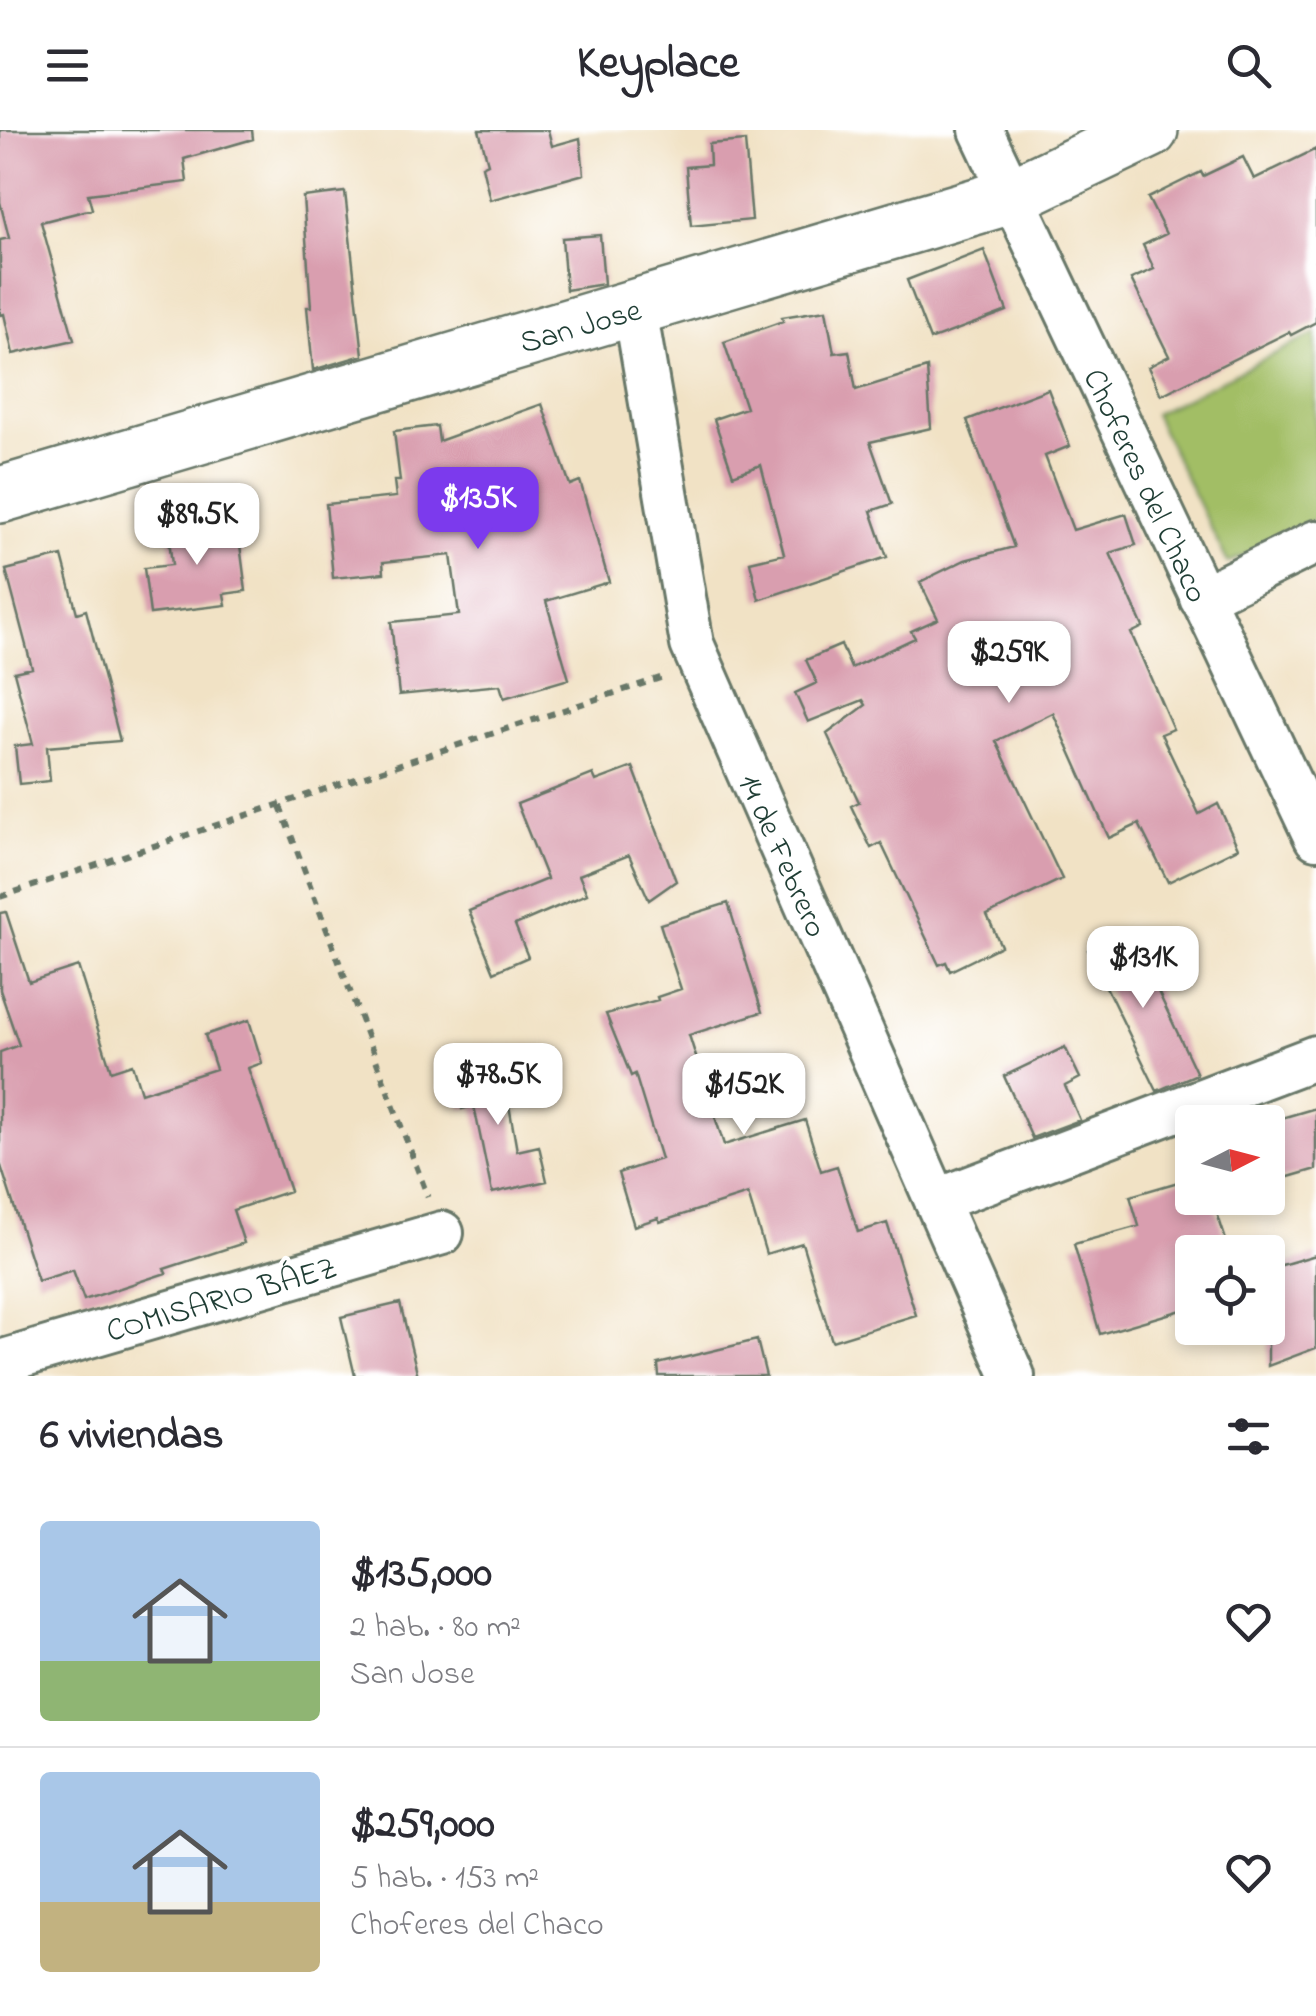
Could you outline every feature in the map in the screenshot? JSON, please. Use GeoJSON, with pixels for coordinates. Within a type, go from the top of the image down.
{"type":"FeatureCollection","features":[{"type":"Feature","properties":{"kind":"street","name":"Choferes del Chaco"},"geometry":{"type":"LineString","coordinates":[[981,130],[1316,838]]}},
{"type":"Feature","properties":{"kind":"street","name":"San Jose"},"geometry":{"type":"LineString","coordinates":[[0,495],[1011,196],[1150,130]]}},
{"type":"Feature","properties":{"kind":"street","name":"14 de Febrero"},"geometry":{"type":"LineString","coordinates":[[636,309],[692,644],[1013,1376]]}},
{"type":"Feature","properties":{"kind":"street"},"geometry":{"type":"LineString","coordinates":[[1200,598],[1316,542]]}},
{"type":"Feature","properties":{"kind":"street"},"geometry":{"type":"LineString","coordinates":[[936,1201],[1316,1056]]}},
{"type":"Feature","properties":{"kind":"street","name":"COMISARIO BÁEZ"},"geometry":{"type":"LineString","coordinates":[[0,1362],[442,1233]]}},
{"type":"Feature","properties":{"kind":"path"},"geometry":{"type":"LineString","coordinates":[[0,897],[700,664]]}},
{"type":"Feature","properties":{"kind":"path"},"geometry":{"type":"LineString","coordinates":[[280,806],[442,1233]]}},
{"type":"Feature","properties":{"kind":"green space"},"geometry":{"type":"Polygon","coordinates":[[[1316,333],[1316,519],[1228,563],[1154,414],[1316,333]]]}},
{"type":"Feature","properties":{"kind":"building"},"geometry":{"type":"Polygon","coordinates":[[[0,130],[252,130],[253,139],[184,159],[187,182],[88,194],[92,209],[41,222],[74,340],[13,354],[4,314],[0,315],[0,240],[9,238],[0,202],[0,130]]]}},
{"type":"Feature","properties":{"kind":"building"},"geometry":{"type":"Polygon","coordinates":[[[479,130],[548,130],[552,146],[580,138],[584,174],[490,200],[482,166],[488,163],[479,130]]]}},
{"type":"Feature","properties":{"kind":"building"},"geometry":{"type":"Polygon","coordinates":[[[745,141],[752,220],[691,226],[686,167],[710,165],[709,144],[745,141]]]}},
{"type":"Feature","properties":{"kind":"building"},"geometry":{"type":"Polygon","coordinates":[[[1316,149],[1316,322],[1161,395],[1148,367],[1169,356],[1131,279],[1154,269],[1143,245],[1166,234],[1148,198],[1243,157],[1254,179],[1316,149]]]}},
{"type":"Feature","properties":{"kind":"building"},"geometry":{"type":"Polygon","coordinates":[[[345,192],[363,355],[313,370],[303,197],[345,192]]]}},
{"type":"Feature","properties":{"kind":"building"},"geometry":{"type":"Polygon","coordinates":[[[600,235],[604,284],[566,290],[562,238],[600,235]]]}},
{"type":"Feature","properties":{"kind":"building"},"geometry":{"type":"Polygon","coordinates":[[[984,250],[1007,311],[930,340],[907,280],[984,250]]]}},
{"type":"Feature","properties":{"kind":"building"},"geometry":{"type":"Polygon","coordinates":[[[826,310],[834,353],[849,351],[856,390],[927,368],[931,428],[870,442],[892,504],[871,511],[887,557],[759,600],[750,562],[784,554],[761,465],[733,475],[714,419],[746,408],[724,342],[783,321],[782,317],[826,310]]]}},
{"type":"Feature","properties":{"kind":"building"},"geometry":{"type":"Polygon","coordinates":[[[1048,389],[1070,446],[1045,456],[1073,530],[1126,514],[1136,545],[1110,553],[1143,627],[1131,633],[1173,729],[1161,734],[1199,814],[1218,804],[1238,848],[1168,882],[1139,824],[1109,838],[1053,713],[996,741],[1062,879],[987,915],[1001,946],[950,971],[946,962],[939,965],[881,843],[871,848],[851,806],[859,802],[827,734],[866,705],[863,700],[808,722],[795,693],[817,683],[806,660],[841,645],[851,668],[915,638],[911,631],[938,619],[920,582],[965,560],[1014,547],[967,420],[1048,389]]]}},
{"type":"Feature","properties":{"kind":"building"},"geometry":{"type":"Polygon","coordinates":[[[542,404],[570,485],[580,481],[609,582],[546,601],[569,679],[504,698],[500,685],[399,695],[391,622],[459,615],[451,555],[383,562],[384,573],[333,578],[326,504],[396,497],[394,481],[400,481],[394,431],[437,426],[439,441],[542,404]]]}},
{"type":"Feature","properties":{"kind":"building"},"geometry":{"type":"Polygon","coordinates":[[[216,516],[217,531],[238,529],[246,591],[224,594],[226,605],[150,614],[144,568],[172,565],[167,521],[216,516]]]}},
{"type":"Feature","properties":{"kind":"building"},"geometry":{"type":"Polygon","coordinates":[[[62,556],[77,613],[86,610],[120,741],[47,747],[50,781],[19,784],[15,746],[33,744],[14,672],[32,668],[6,570],[62,556]]]}},
{"type":"Feature","properties":{"kind":"building"},"geometry":{"type":"Polygon","coordinates":[[[633,767],[676,881],[649,900],[629,855],[579,875],[587,894],[515,925],[528,957],[494,972],[469,911],[547,879],[517,804],[593,774],[596,781],[633,767]]]}},
{"type":"Feature","properties":{"kind":"building"},"geometry":{"type":"Polygon","coordinates":[[[728,903],[762,1012],[689,1035],[724,1145],[805,1120],[821,1171],[837,1166],[858,1232],[887,1223],[916,1315],[832,1341],[802,1243],[766,1254],[748,1194],[660,1222],[658,1218],[634,1226],[618,1173],[661,1159],[635,1074],[631,1076],[606,1014],[658,1000],[657,997],[681,989],[660,924],[728,903]]]}},
{"type":"Feature","properties":{"kind":"building"},"geometry":{"type":"Polygon","coordinates":[[[6,912],[29,982],[78,966],[111,1071],[132,1064],[141,1093],[216,1069],[205,1035],[249,1020],[262,1063],[248,1068],[290,1191],[233,1210],[244,1243],[84,1300],[73,1270],[38,1281],[0,1163],[0,1052],[19,1045],[0,990],[0,913],[6,912]]]}},
{"type":"Feature","properties":{"kind":"building"},"geometry":{"type":"Polygon","coordinates":[[[1129,930],[1197,1074],[1157,1091],[1088,950],[1129,930]]]}},
{"type":"Feature","properties":{"kind":"building"},"geometry":{"type":"Polygon","coordinates":[[[1065,1047],[1080,1078],[1065,1086],[1080,1120],[1032,1138],[1004,1076],[1065,1047]]]}},
{"type":"Feature","properties":{"kind":"building"},"geometry":{"type":"Polygon","coordinates":[[[501,1059],[517,1151],[539,1146],[547,1181],[492,1193],[474,1106],[462,1109],[455,1067],[501,1059]]]}},
{"type":"Feature","properties":{"kind":"building"},"geometry":{"type":"Polygon","coordinates":[[[1316,1108],[1316,1169],[1285,1178],[1285,1117],[1316,1108]]]}},
{"type":"Feature","properties":{"kind":"building"},"geometry":{"type":"Polygon","coordinates":[[[1175,1183],[1175,1215],[1218,1215],[1224,1235],[1175,1235],[1175,1312],[1100,1334],[1074,1244],[1139,1226],[1130,1196],[1175,1183]]]}},
{"type":"Feature","properties":{"kind":"building"},"geometry":{"type":"Polygon","coordinates":[[[1316,1255],[1316,1348],[1268,1366],[1268,1345],[1285,1345],[1285,1264],[1316,1255]]]}},
{"type":"Feature","properties":{"kind":"building"},"geometry":{"type":"Polygon","coordinates":[[[400,1303],[418,1376],[355,1376],[341,1317],[400,1303]]]}},
{"type":"Feature","properties":{"kind":"building"},"geometry":{"type":"Polygon","coordinates":[[[757,1340],[766,1376],[659,1376],[658,1364],[757,1340]]]}}]}
